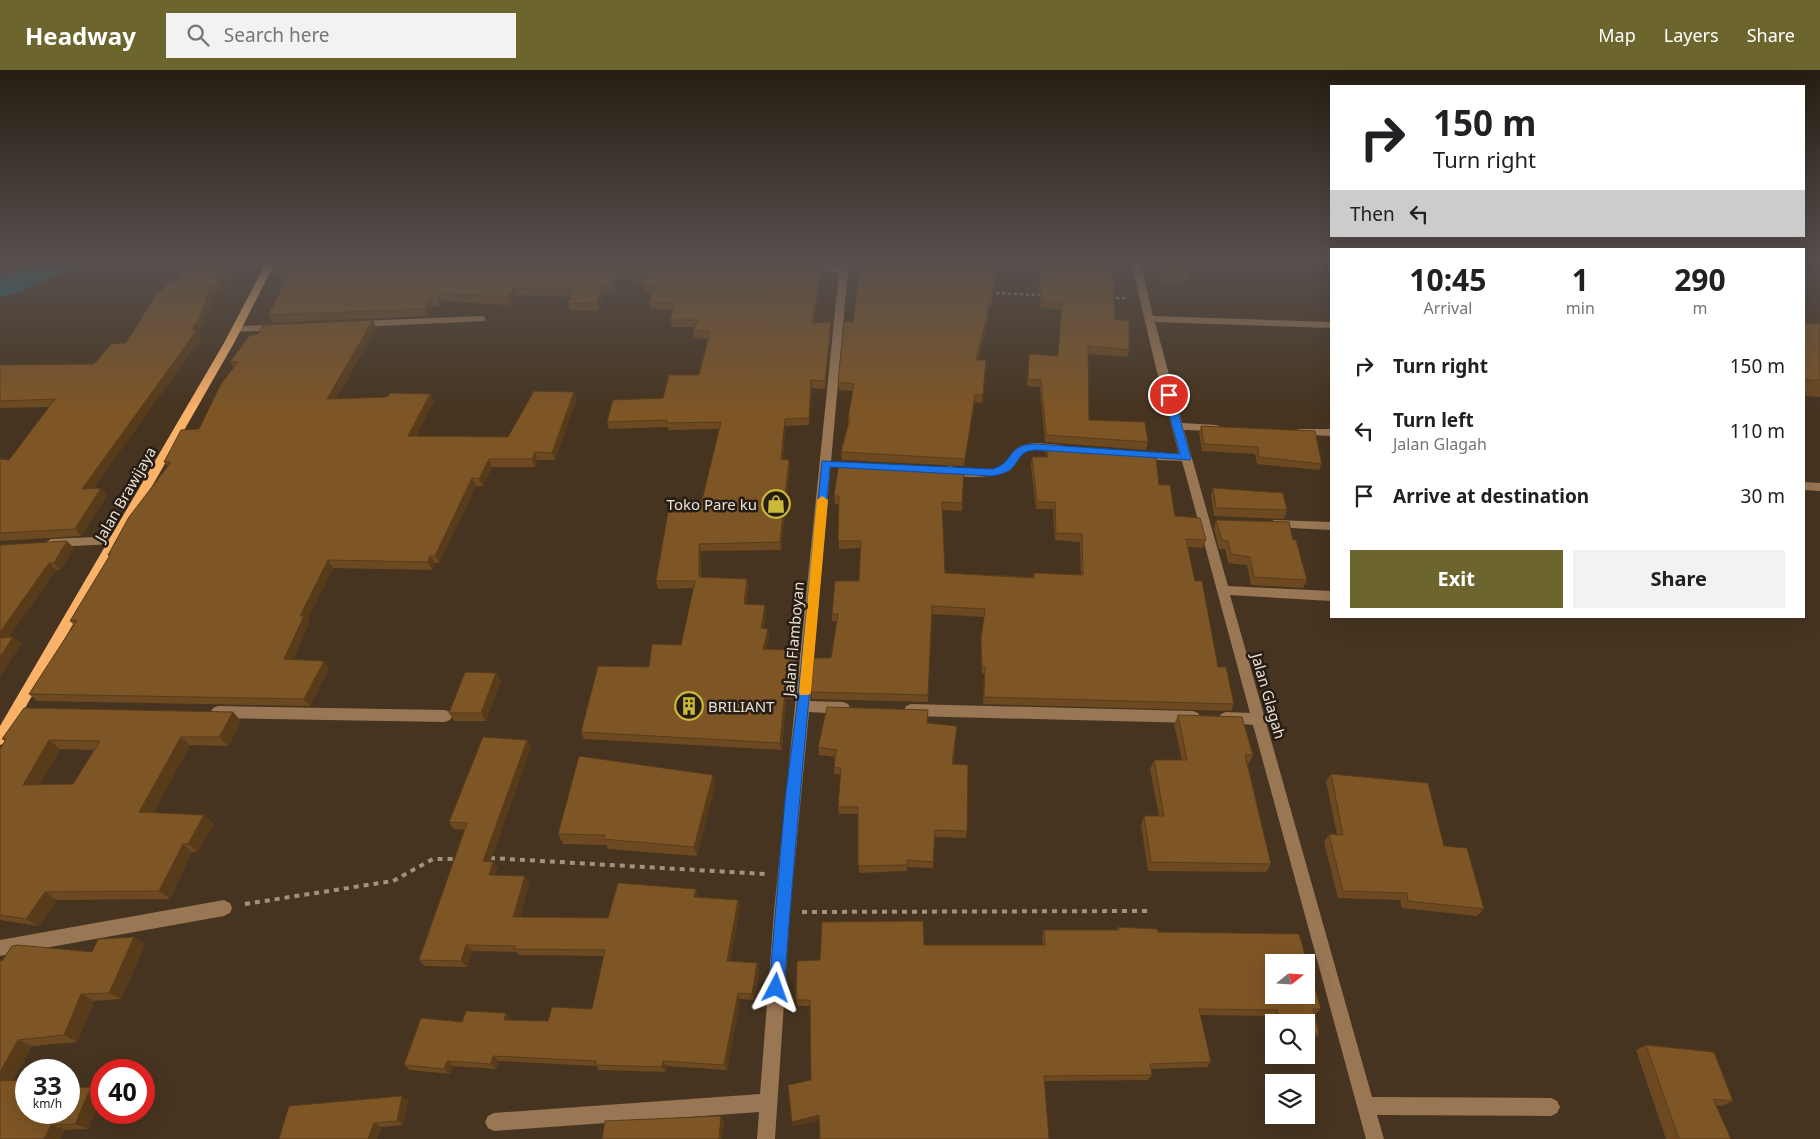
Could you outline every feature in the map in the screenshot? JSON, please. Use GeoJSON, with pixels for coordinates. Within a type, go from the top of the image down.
{"type":"FeatureCollection","features":[{"type":"Feature","properties":{"kind":"main road","name":"Jalan Brawijaya"},"geometry":{"type":"LineString","coordinates":[[2,731],[18,709],[116,540],[246,311]]}},
{"type":"Feature","properties":{"kind":"street","name":"Jalan Flamboyan"},"geometry":{"type":"LineString","coordinates":[[766,1139],[792,800],[831,464],[841,311]]}},
{"type":"Feature","properties":{"kind":"street","name":"Jalan Glagah"},"geometry":{"type":"LineString","coordinates":[[1147,311],[1186,458],[1209,523],[1223,590],[1375,1139]]}},
{"type":"Feature","properties":{"kind":"street"},"geometry":{"type":"LineString","coordinates":[[344,325],[482,319]]}},
{"type":"Feature","properties":{"kind":"street"},"geometry":{"type":"LineString","coordinates":[[1149,319],[1330,325]]}},
{"type":"Feature","properties":{"kind":"street"},"geometry":{"type":"LineString","coordinates":[[236,329],[285,327]]}},
{"type":"Feature","properties":{"kind":"street"},"geometry":{"type":"LineString","coordinates":[[1177,426],[1225,428]]}},
{"type":"Feature","properties":{"kind":"street"},"geometry":{"type":"LineString","coordinates":[[1293,432],[1330,433]]}},
{"type":"Feature","properties":{"kind":"street"},"geometry":{"type":"LineString","coordinates":[[935,469],[992,473],[1004,470],[1012,462],[1017,452],[1024,447],[1075,450]]}},
{"type":"Feature","properties":{"kind":"street"},"geometry":{"type":"LineString","coordinates":[[1121,454],[1186,458]]}},
{"type":"Feature","properties":{"kind":"street"},"geometry":{"type":"LineString","coordinates":[[1805,486],[1820,487]]}},
{"type":"Feature","properties":{"kind":"street"},"geometry":{"type":"LineString","coordinates":[[1263,524],[1330,526]]}},
{"type":"Feature","properties":{"kind":"street"},"geometry":{"type":"LineString","coordinates":[[39,544],[116,540]]}},
{"type":"Feature","properties":{"kind":"street"},"geometry":{"type":"LineString","coordinates":[[1223,590],[1330,596]]}},
{"type":"Feature","properties":{"kind":"street"},"geometry":{"type":"LineString","coordinates":[[803,706],[852,708]]}},
{"type":"Feature","properties":{"kind":"street"},"geometry":{"type":"LineString","coordinates":[[18,709],[38,709]]}},
{"type":"Feature","properties":{"kind":"street"},"geometry":{"type":"LineString","coordinates":[[902,709],[1258,718]]}},
{"type":"Feature","properties":{"kind":"street"},"geometry":{"type":"LineString","coordinates":[[206,712],[445,716]]}},
{"type":"Feature","properties":{"kind":"street"},"geometry":{"type":"LineString","coordinates":[[0,948],[224,908]]}},
{"type":"Feature","properties":{"kind":"street"},"geometry":{"type":"LineString","coordinates":[[494,1122],[768,1102]]}},
{"type":"Feature","properties":{"kind":"street"},"geometry":{"type":"LineString","coordinates":[[1366,1106],[1551,1107]]}},
{"type":"Feature","properties":{"kind":"path"},"geometry":{"type":"LineString","coordinates":[[224,908],[393,881],[433,859],[466,858]]}},
{"type":"Feature","properties":{"kind":"path"},"geometry":{"type":"LineString","coordinates":[[485,858],[786,876]]}},
{"type":"Feature","properties":{"kind":"path"},"geometry":{"type":"LineString","coordinates":[[782,912],[1148,911]]}},
{"type":"Feature","properties":{"kind":"building"},"geometry":{"type":"Polygon","coordinates":[[[146,311],[202,311],[199,319],[191,330],[197,330],[82,489],[101,488],[75,529],[0,533],[0,459],[9,460],[55,399],[0,401],[0,365],[94,364],[111,344],[126,343],[146,311]]]}},
{"type":"Feature","properties":{"kind":"building"},"geometry":{"type":"Polygon","coordinates":[[[270,311],[376,311],[268,315],[270,311]]]}},
{"type":"Feature","properties":{"kind":"building"},"geometry":{"type":"Polygon","coordinates":[[[673,311],[814,311],[812,323],[831,322],[825,381],[811,380],[809,418],[785,419],[781,459],[789,460],[780,542],[699,544],[699,577],[747,579],[744,604],[765,605],[761,628],[768,629],[763,649],[789,650],[789,657],[796,658],[793,692],[785,692],[780,743],[581,732],[598,666],[649,667],[652,644],[681,645],[695,581],[656,581],[668,512],[684,512],[686,505],[701,505],[721,422],[667,423],[667,420],[607,422],[613,400],[663,398],[669,375],[699,375],[710,332],[693,330],[698,320],[670,320],[673,311]]]}},
{"type":"Feature","properties":{"kind":"building"},"geometry":{"type":"Polygon","coordinates":[[[854,311],[988,311],[976,360],[986,360],[983,395],[975,395],[965,459],[841,452],[850,418],[848,418],[854,384],[838,382],[844,322],[853,322],[854,311]]]}},
{"type":"Feature","properties":{"kind":"building"},"geometry":{"type":"Polygon","coordinates":[[[1061,311],[1115,311],[1115,319],[1129,321],[1129,350],[1088,346],[1089,420],[1145,422],[1148,442],[1046,435],[1041,380],[1028,379],[1029,354],[1058,356],[1061,311]]]}},
{"type":"Feature","properties":{"kind":"building"},"geometry":{"type":"Polygon","coordinates":[[[373,320],[327,399],[387,397],[390,393],[430,394],[408,436],[508,437],[534,391],[574,392],[552,453],[535,452],[532,459],[489,459],[479,479],[472,478],[435,556],[430,556],[428,562],[328,560],[300,616],[304,616],[284,659],[324,661],[304,699],[29,694],[77,620],[70,621],[110,555],[108,555],[129,517],[171,462],[164,462],[181,430],[199,429],[221,384],[238,362],[230,362],[250,335],[258,334],[263,325],[373,320]]]}},
{"type":"Feature","properties":{"kind":"building"},"geometry":{"type":"Polygon","coordinates":[[[1805,323],[1820,324],[1820,380],[1805,380],[1805,323]]]}},
{"type":"Feature","properties":{"kind":"building"},"geometry":{"type":"Polygon","coordinates":[[[1201,426],[1315,431],[1322,464],[1259,457],[1258,447],[1204,444],[1201,426]]]}},
{"type":"Feature","properties":{"kind":"building"},"geometry":{"type":"Polygon","coordinates":[[[1047,446],[1150,453],[1150,457],[1156,458],[1159,485],[1170,485],[1175,516],[1200,518],[1206,540],[1186,539],[1195,581],[1202,581],[1218,667],[1226,667],[1234,704],[984,697],[985,667],[982,667],[981,639],[985,609],[932,606],[928,695],[811,692],[814,658],[831,658],[838,614],[832,614],[835,581],[859,581],[861,541],[838,541],[839,496],[834,496],[839,463],[964,470],[962,503],[942,502],[945,573],[1034,578],[1034,573],[1083,575],[1082,534],[1056,533],[1055,502],[1037,502],[1032,457],[1048,457],[1047,446]]]}},
{"type":"Feature","properties":{"kind":"building"},"geometry":{"type":"Polygon","coordinates":[[[1213,488],[1283,493],[1287,510],[1216,508],[1213,488]]]}},
{"type":"Feature","properties":{"kind":"building"},"geometry":{"type":"Polygon","coordinates":[[[1216,520],[1289,522],[1293,540],[1296,540],[1307,580],[1254,577],[1250,557],[1231,554],[1228,541],[1222,540],[1216,520]]]}},
{"type":"Feature","properties":{"kind":"building"},"geometry":{"type":"Polygon","coordinates":[[[67,541],[54,563],[49,563],[0,632],[0,545],[67,541]]]}},
{"type":"Feature","properties":{"kind":"building"},"geometry":{"type":"Polygon","coordinates":[[[13,637],[0,657],[0,638],[13,637]]]}},
{"type":"Feature","properties":{"kind":"building"},"geometry":{"type":"Polygon","coordinates":[[[465,672],[496,673],[481,713],[449,713],[465,672]]]}},
{"type":"Feature","properties":{"kind":"building"},"geometry":{"type":"Polygon","coordinates":[[[827,707],[928,710],[927,723],[957,726],[952,764],[968,765],[967,831],[935,830],[933,862],[907,860],[907,865],[858,866],[858,807],[838,807],[841,768],[834,767],[836,750],[818,747],[827,707]]]}},
{"type":"Feature","properties":{"kind":"building"},"geometry":{"type":"Polygon","coordinates":[[[24,708],[233,712],[219,737],[181,737],[139,812],[204,815],[188,844],[183,844],[159,891],[45,892],[26,919],[0,915],[0,749],[6,739],[2,739],[24,708]],[[49,740],[23,785],[73,784],[100,741],[49,740]]]}},
{"type":"Feature","properties":{"kind":"building"},"geometry":{"type":"Polygon","coordinates":[[[1178,715],[1242,717],[1253,755],[1245,755],[1271,864],[1151,862],[1144,816],[1164,816],[1154,760],[1187,760],[1178,715]]]}},
{"type":"Feature","properties":{"kind":"building"},"geometry":{"type":"Polygon","coordinates":[[[483,737],[527,740],[483,861],[493,862],[489,875],[525,876],[513,917],[608,918],[618,883],[696,889],[694,897],[738,900],[727,961],[757,963],[752,994],[738,993],[724,1065],[663,1061],[662,1067],[595,1065],[596,1061],[493,1056],[491,1064],[447,1061],[444,1069],[404,1065],[421,1018],[462,1022],[466,1011],[506,1013],[504,1020],[548,1021],[552,1007],[592,1009],[605,950],[514,949],[515,946],[466,945],[461,961],[419,960],[467,823],[449,822],[483,737]]]}},
{"type":"Feature","properties":{"kind":"building"},"geometry":{"type":"Polygon","coordinates":[[[579,756],[713,775],[694,847],[603,839],[605,835],[558,834],[579,756]]]}},
{"type":"Feature","properties":{"kind":"building"},"geometry":{"type":"Polygon","coordinates":[[[1331,774],[1428,783],[1444,846],[1467,848],[1484,909],[1408,901],[1407,893],[1343,891],[1329,834],[1343,835],[1331,774]]]}},
{"type":"Feature","properties":{"kind":"building"},"geometry":{"type":"Polygon","coordinates":[[[923,921],[924,945],[1045,945],[1044,930],[1119,930],[1118,927],[1157,929],[1158,932],[1299,934],[1305,954],[1265,954],[1265,1004],[1315,1004],[1315,989],[1321,1009],[1313,1009],[1314,1014],[1278,1014],[1277,1010],[1199,1009],[1211,1062],[1150,1064],[1152,1075],[1044,1076],[1049,1139],[820,1139],[819,1115],[792,1122],[788,1085],[811,1080],[810,1000],[796,1000],[797,961],[820,960],[822,922],[923,921]]]}},
{"type":"Feature","properties":{"kind":"building"},"geometry":{"type":"Polygon","coordinates":[[[134,937],[109,993],[81,994],[64,1035],[18,1040],[0,1072],[0,961],[2,961],[12,946],[92,952],[98,939],[134,937]]]}},
{"type":"Feature","properties":{"kind":"building"},"geometry":{"type":"Polygon","coordinates":[[[1315,1017],[1319,1034],[1315,1034],[1315,1017]]]}},
{"type":"Feature","properties":{"kind":"building"},"geometry":{"type":"Polygon","coordinates":[[[1646,1045],[1714,1052],[1733,1101],[1713,1099],[1731,1139],[1679,1139],[1646,1045]]]}},
{"type":"Feature","properties":{"kind":"building"},"geometry":{"type":"Polygon","coordinates":[[[15,1080],[15,1124],[75,1124],[51,1125],[44,1139],[0,1139],[0,1081],[15,1080]]]}},
{"type":"Feature","properties":{"kind":"building"},"geometry":{"type":"Polygon","coordinates":[[[90,1087],[80,1112],[80,1088],[90,1087]]]}},
{"type":"Feature","properties":{"kind":"building"},"geometry":{"type":"Polygon","coordinates":[[[402,1096],[397,1121],[374,1123],[368,1139],[279,1139],[289,1106],[402,1096]]]}},
{"type":"Feature","properties":{"kind":"building"},"geometry":{"type":"Polygon","coordinates":[[[721,1116],[719,1139],[602,1139],[605,1121],[721,1116]]]}},
{"type":"Feature","properties":{"kind":"slow traffic"},"geometry":{"type":"LineString","coordinates":[[805,692],[822,500]]}},
{"type":"Feature","properties":{"kind":"place","name":"Toko Pare ku"},"geometry":{"type":"Point","coordinates":[776,504]}},
{"type":"Feature","properties":{"kind":"place","name":"BRILIANT"},"geometry":{"type":"Point","coordinates":[689,706]}},
{"type":"Feature","properties":{"kind":"route"},"geometry":{"type":"LineString","coordinates":[[776,988],[792,800],[826,464],[992,473],[1004,470],[1012,462],[1017,452],[1024,447],[1186,458],[1169,395]]}}]}
